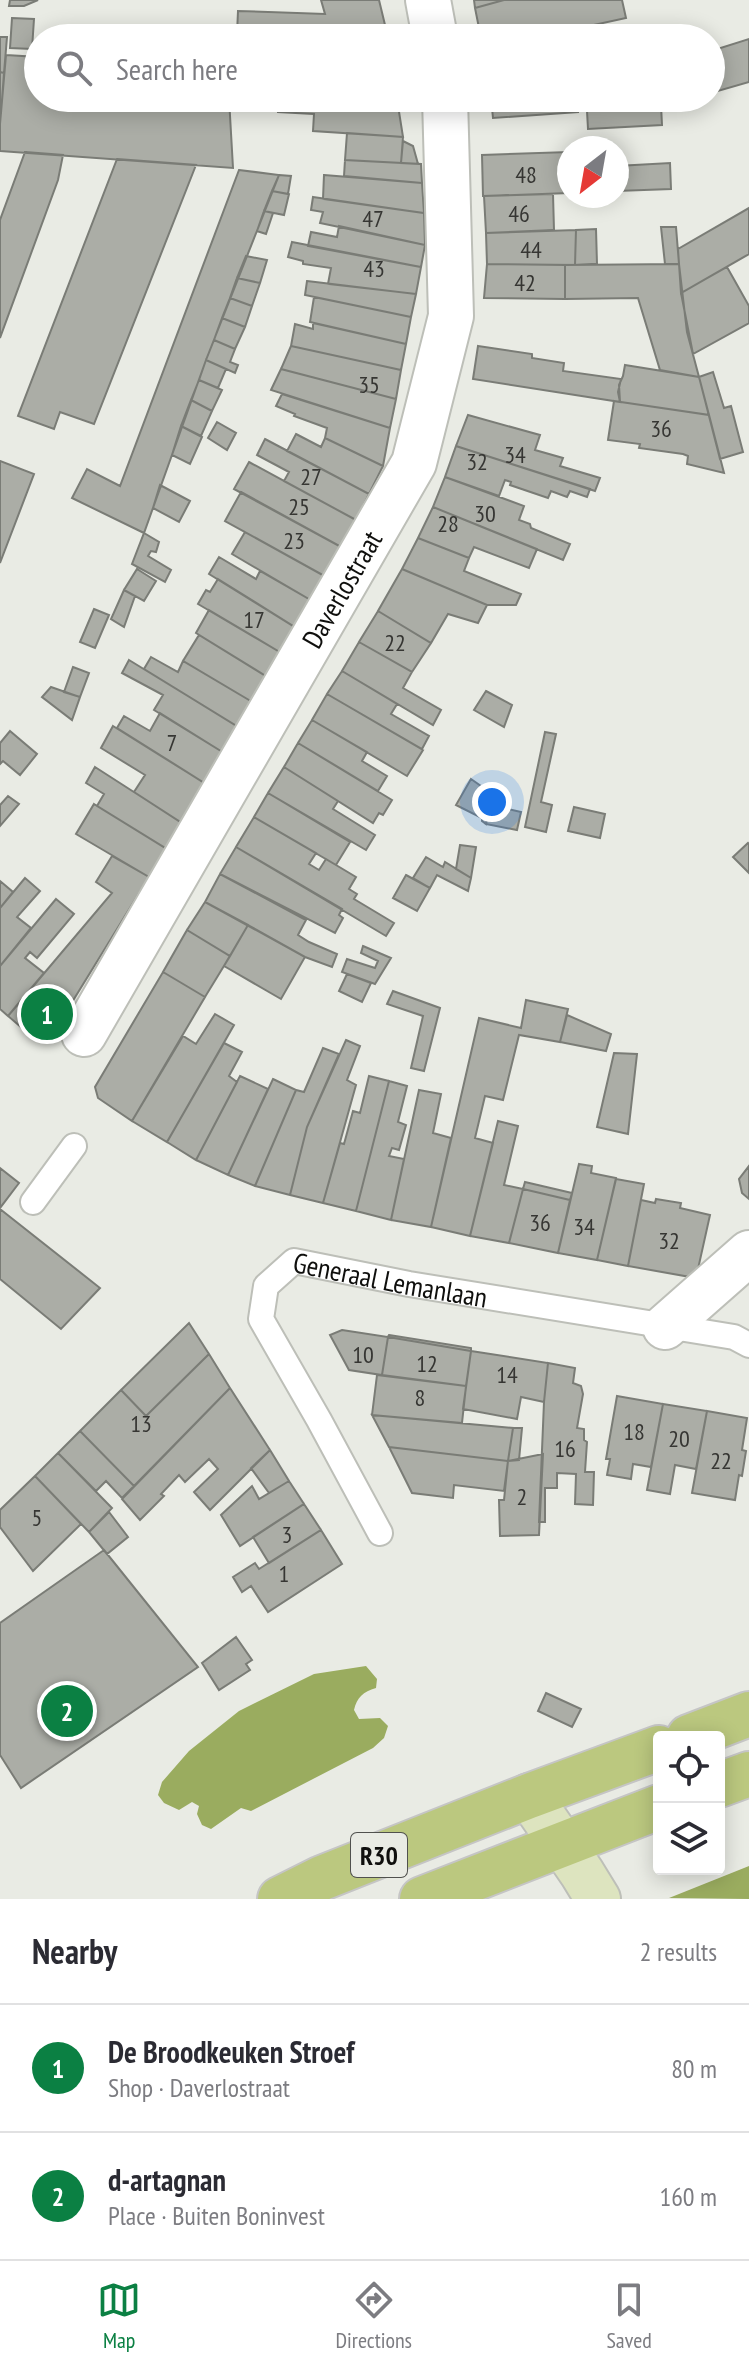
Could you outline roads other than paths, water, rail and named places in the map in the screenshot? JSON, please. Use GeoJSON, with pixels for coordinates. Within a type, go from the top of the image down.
{"type":"FeatureCollection","features":[{"type":"Feature","properties":{"kind":"main road"},"geometry":{"type":"LineString","coordinates":[[705,1731],[749,1714]]}},
{"type":"Feature","properties":{"kind":"main road","name":"R30"},"geometry":{"type":"LineString","coordinates":[[280,1899],[322,1878],[653,1750]]}},
{"type":"Feature","properties":{"kind":"main road"},"geometry":{"type":"LineString","coordinates":[[725,1783],[749,1774]]}},
{"type":"Feature","properties":{"kind":"main road","name":"R30"},"geometry":{"type":"LineString","coordinates":[[422,1899],[640,1814]]}},
{"type":"Feature","properties":{"kind":"street"},"geometry":{"type":"LineString","coordinates":[[428,0],[432,24]]}},
{"type":"Feature","properties":{"kind":"street","name":"Daverlostraat"},"geometry":{"type":"LineString","coordinates":[[84,1034],[414,463],[451,316],[445,112]]}},
{"type":"Feature","properties":{"kind":"street"},"geometry":{"type":"LineString","coordinates":[[665,1327],[749,1253]]}},
{"type":"Feature","properties":{"kind":"street"},"geometry":{"type":"LineString","coordinates":[[529,1796],[598,1899]]}},
{"type":"Feature","properties":{"kind":"lane"},"geometry":{"type":"LineString","coordinates":[[33,1202],[74,1146]]}},
{"type":"Feature","properties":{"kind":"lane","name":"Generaal Lemanlaan"},"geometry":{"type":"LineString","coordinates":[[380,1533],[261,1319],[266,1286],[294,1261],[409,1284],[734,1337],[749,1345]]}},
{"type":"Feature","properties":{"kind":"place","name":"De Broodkeuken Stroef"},"geometry":{"type":"Point","coordinates":[47,1014]}},
{"type":"Feature","properties":{"kind":"place","name":"d-artagnan"},"geometry":{"type":"Point","coordinates":[67,1711]}}]}
